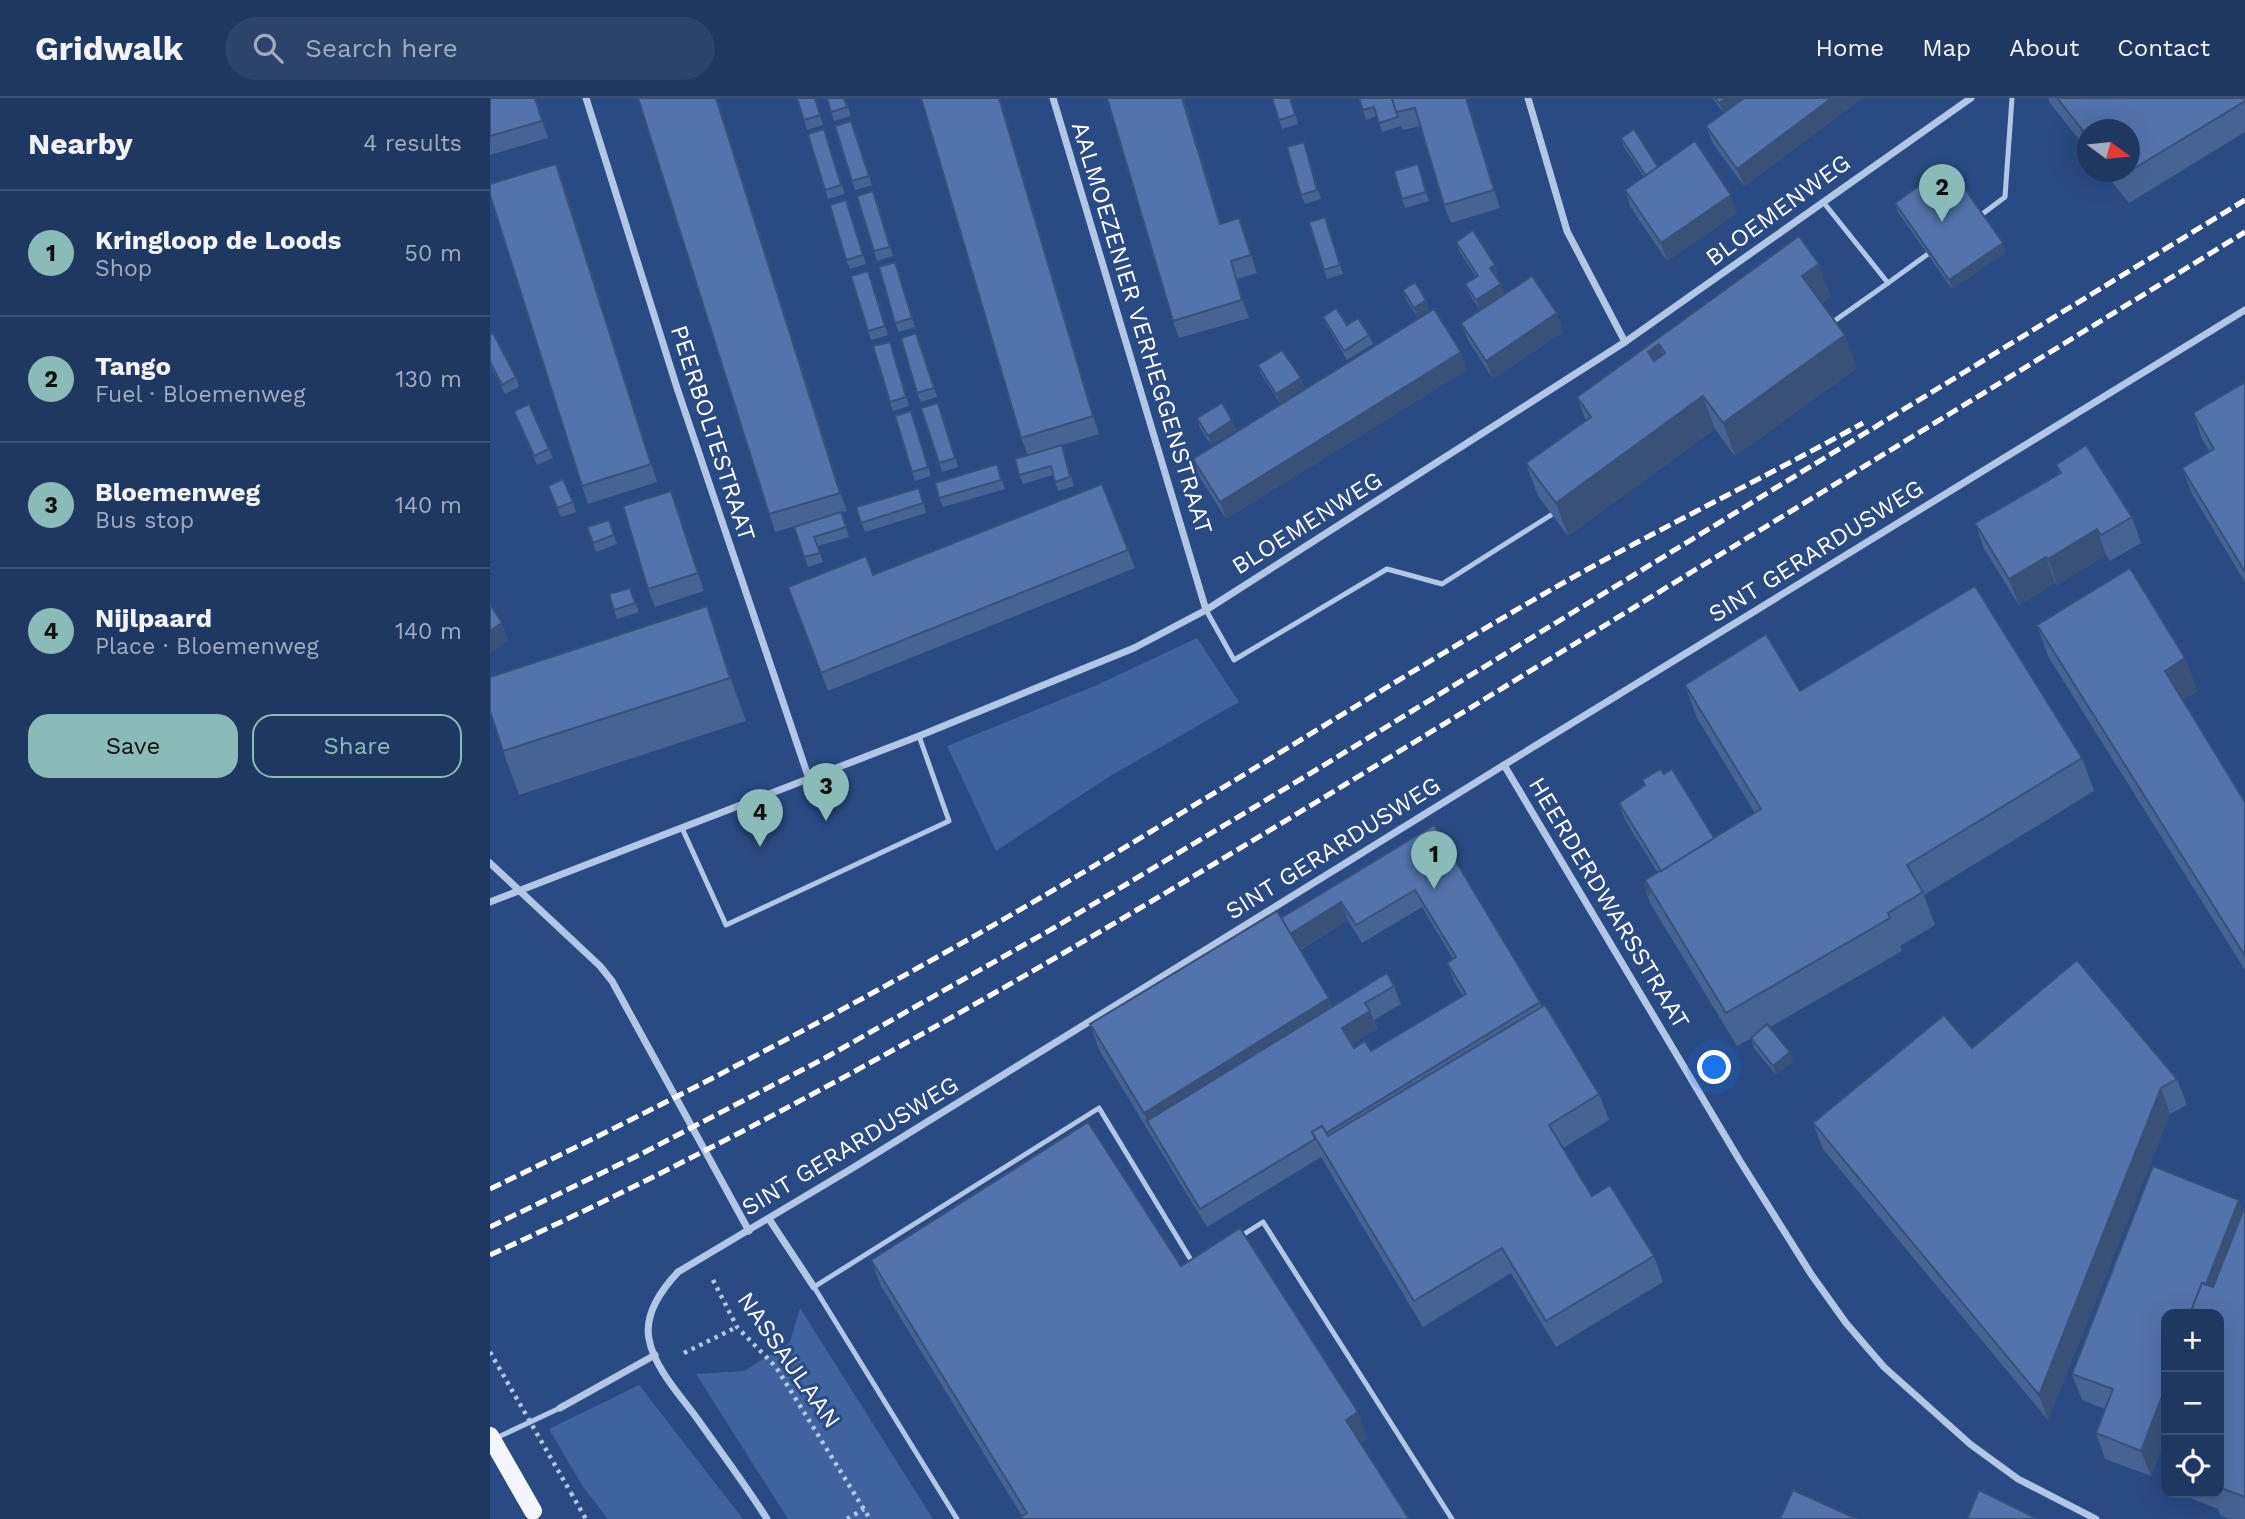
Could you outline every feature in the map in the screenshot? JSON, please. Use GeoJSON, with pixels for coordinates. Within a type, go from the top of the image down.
{"type":"FeatureCollection","features":[{"type":"Feature","properties":{"kind":"main road"},"geometry":{"type":"LineString","coordinates":[[490,1436],[533,1511]]}},
{"type":"Feature","properties":{"kind":"street","name":"PEERBOLTESTRAAT"},"geometry":{"type":"LineString","coordinates":[[586,98],[677,388],[808,779]]}},
{"type":"Feature","properties":{"kind":"street","name":"AALMOEZENIER VERHEGGENSTRAAT"},"geometry":{"type":"LineString","coordinates":[[1053,98],[1206,610]]}},
{"type":"Feature","properties":{"kind":"street"},"geometry":{"type":"LineString","coordinates":[[1528,98],[1567,231],[1625,342]]}},
{"type":"Feature","properties":{"kind":"street","name":"BLOEMENWEG"},"geometry":{"type":"LineString","coordinates":[[490,902],[919,736],[1134,649],[1206,610],[1625,342],[1971,98]]}},
{"type":"Feature","properties":{"kind":"street","name":"SINT GERARDUSWEG"},"geometry":{"type":"LineString","coordinates":[[655,1355],[649,1339],[649,1330],[656,1301],[678,1272],[769,1219],[2245,310]]}},
{"type":"Feature","properties":{"kind":"street","name":"HEERDERDWARSSTRAAT"},"geometry":{"type":"LineString","coordinates":[[1504,765],[1740,1161],[1811,1274],[1846,1323],[1884,1367],[1970,1444],[2018,1479],[2096,1519]]}},
{"type":"Feature","properties":{"kind":"street"},"geometry":{"type":"LineString","coordinates":[[490,863],[600,965],[612,981],[749,1231]]}},
{"type":"Feature","properties":{"kind":"street"},"geometry":{"type":"LineString","coordinates":[[769,1219],[814,1287]]}},
{"type":"Feature","properties":{"kind":"street"},"geometry":{"type":"LineString","coordinates":[[560,1408],[655,1355],[671,1383],[767,1519]]}},
{"type":"Feature","properties":{"kind":"lane"},"geometry":{"type":"LineString","coordinates":[[1973,221],[2005,197],[2012,98]]}},
{"type":"Feature","properties":{"kind":"lane"},"geometry":{"type":"LineString","coordinates":[[1824,202],[1888,283]]}},
{"type":"Feature","properties":{"kind":"lane"},"geometry":{"type":"LineString","coordinates":[[1828,326],[1941,244]]}},
{"type":"Feature","properties":{"kind":"lane"},"geometry":{"type":"LineString","coordinates":[[1206,610],[1234,660],[1387,569],[1442,584],[1551,515]]}},
{"type":"Feature","properties":{"kind":"lane"},"geometry":{"type":"LineString","coordinates":[[682,828],[726,925],[949,821],[919,736]]}},
{"type":"Feature","properties":{"kind":"lane"},"geometry":{"type":"LineString","coordinates":[[957,1519],[814,1287],[1099,1108],[1194,1265],[1206,1258]]}},
{"type":"Feature","properties":{"kind":"lane"},"geometry":{"type":"LineString","coordinates":[[1229,1244],[1263,1222],[1452,1519]]}},
{"type":"Feature","properties":{"kind":"lane"},"geometry":{"type":"LineString","coordinates":[[490,1441],[560,1408]]}},
{"type":"Feature","properties":{"kind":"path","name":"NASSAULAAN"},"geometry":{"type":"LineString","coordinates":[[701,1258],[737,1327],[776,1367],[870,1519]]}},
{"type":"Feature","properties":{"kind":"path"},"geometry":{"type":"LineString","coordinates":[[655,1355],[685,1353],[737,1327]]}},
{"type":"Feature","properties":{"kind":"path"},"geometry":{"type":"LineString","coordinates":[[490,1352],[586,1519]]}},
{"type":"Feature","properties":{"kind":"path"},"geometry":{"type":"LineString","coordinates":[[847,1519],[864,1509]]}},
{"type":"Feature","properties":{"kind":"shaded area"},"geometry":{"type":"Polygon","coordinates":[[[1197,638],[1239,702],[1107,778],[996,851],[947,746],[1097,685],[1197,638]]]}},
{"type":"Feature","properties":{"kind":"shaded area"},"geometry":{"type":"Polygon","coordinates":[[[800,1308],[933,1519],[788,1519],[696,1374],[744,1371],[790,1342],[800,1308]]]}},
{"type":"Feature","properties":{"kind":"shaded area"},"geometry":{"type":"Polygon","coordinates":[[[639,1385],[743,1519],[608,1519],[583,1487],[549,1429],[639,1385]]]}},
{"type":"Feature","properties":{"kind":"building"},"geometry":{"type":"Polygon","coordinates":[[[490,98],[535,98],[542,121],[490,136],[490,98]]]}},
{"type":"Feature","properties":{"kind":"building"},"geometry":{"type":"Polygon","coordinates":[[[638,98],[716,98],[840,493],[769,514],[638,98]]]}},
{"type":"Feature","properties":{"kind":"building"},"geometry":{"type":"Polygon","coordinates":[[[797,98],[815,98],[820,115],[804,120],[797,98]]]}},
{"type":"Feature","properties":{"kind":"building"},"geometry":{"type":"Polygon","coordinates":[[[827,98],[844,98],[847,107],[831,112],[827,98]]]}},
{"type":"Feature","properties":{"kind":"building"},"geometry":{"type":"Polygon","coordinates":[[[921,98],[999,98],[1093,416],[1021,438],[921,98]]]}},
{"type":"Feature","properties":{"kind":"building"},"geometry":{"type":"Polygon","coordinates":[[[1107,98],[1182,98],[1220,224],[1239,218],[1251,255],[1231,261],[1242,300],[1173,321],[1107,98]]]}},
{"type":"Feature","properties":{"kind":"building"},"geometry":{"type":"Polygon","coordinates":[[[1272,98],[1290,98],[1295,115],[1279,120],[1272,98]]]}},
{"type":"Feature","properties":{"kind":"building"},"geometry":{"type":"Polygon","coordinates":[[[1392,98],[1398,117],[1379,123],[1374,107],[1363,110],[1359,99],[1392,98]]]}},
{"type":"Feature","properties":{"kind":"building"},"geometry":{"type":"Polygon","coordinates":[[[1392,98],[1466,98],[1494,190],[1444,205],[1415,108],[1396,112],[1392,98]]]}},
{"type":"Feature","properties":{"kind":"building"},"geometry":{"type":"Polygon","coordinates":[[[1744,98],[1832,98],[1737,169],[1706,126],[1744,98]]]}},
{"type":"Feature","properties":{"kind":"building"},"geometry":{"type":"Polygon","coordinates":[[[2057,98],[2245,98],[2245,101],[2140,165],[2140,119],[2077,119],[2077,123],[2057,98]]]}},
{"type":"Feature","properties":{"kind":"building"},"geometry":{"type":"Polygon","coordinates":[[[851,121],[869,176],[852,181],[835,126],[851,121]]]}},
{"type":"Feature","properties":{"kind":"building"},"geometry":{"type":"Polygon","coordinates":[[[824,129],[841,185],[825,190],[808,134],[824,129]]]}},
{"type":"Feature","properties":{"kind":"building"},"geometry":{"type":"Polygon","coordinates":[[[1634,129],[1658,167],[1646,176],[1621,138],[1634,129]]]}},
{"type":"Feature","properties":{"kind":"building"},"geometry":{"type":"Polygon","coordinates":[[[1695,141],[1731,195],[1661,243],[1625,190],[1695,141]]]}},
{"type":"Feature","properties":{"kind":"building"},"geometry":{"type":"Polygon","coordinates":[[[1304,142],[1317,190],[1301,195],[1287,147],[1304,142]]]}},
{"type":"Feature","properties":{"kind":"building"},"geometry":{"type":"Polygon","coordinates":[[[556,164],[651,464],[582,486],[490,195],[490,184],[556,164]]]}},
{"type":"Feature","properties":{"kind":"building"},"geometry":{"type":"Polygon","coordinates":[[[1418,164],[1426,192],[1402,199],[1394,171],[1418,164]]]}},
{"type":"Feature","properties":{"kind":"building"},"geometry":{"type":"Polygon","coordinates":[[[1948,165],[2003,243],[1949,280],[1895,203],[1948,165]]]}},
{"type":"Feature","properties":{"kind":"building"},"geometry":{"type":"Polygon","coordinates":[[[873,191],[890,247],[874,251],[857,196],[873,191]]]}},
{"type":"Feature","properties":{"kind":"building"},"geometry":{"type":"Polygon","coordinates":[[[846,200],[863,255],[846,260],[830,205],[846,200]]]}},
{"type":"Feature","properties":{"kind":"building"},"geometry":{"type":"Polygon","coordinates":[[[1325,217],[1340,265],[1324,270],[1309,222],[1325,217]]]}},
{"type":"Feature","properties":{"kind":"building"},"geometry":{"type":"Polygon","coordinates":[[[1473,230],[1495,265],[1490,268],[1501,284],[1476,300],[1465,284],[1478,276],[1456,242],[1473,230]]]}},
{"type":"Feature","properties":{"kind":"building"},"geometry":{"type":"Polygon","coordinates":[[[1799,236],[1819,264],[1802,276],[1845,335],[1723,423],[1703,396],[1556,503],[1526,463],[1591,417],[1577,397],[1799,236]],[[1659,344],[1648,352],[1654,361],[1665,353],[1659,344]]]}},
{"type":"Feature","properties":{"kind":"building"},"geometry":{"type":"Polygon","coordinates":[[[895,262],[912,318],[895,323],[879,267],[895,262]]]}},
{"type":"Feature","properties":{"kind":"building"},"geometry":{"type":"Polygon","coordinates":[[[868,271],[885,326],[868,331],[851,276],[868,271]]]}},
{"type":"Feature","properties":{"kind":"building"},"geometry":{"type":"Polygon","coordinates":[[[1532,276],[1557,313],[1486,361],[1461,323],[1532,276]]]}},
{"type":"Feature","properties":{"kind":"building"},"geometry":{"type":"Polygon","coordinates":[[[1415,282],[1426,300],[1414,308],[1403,290],[1415,282]]]}},
{"type":"Feature","properties":{"kind":"building"},"geometry":{"type":"Polygon","coordinates":[[[1336,308],[1347,325],[1358,318],[1369,335],[1344,351],[1323,317],[1336,308]]]}},
{"type":"Feature","properties":{"kind":"building"},"geometry":{"type":"Polygon","coordinates":[[[1434,309],[1461,352],[1220,502],[1193,459],[1434,309]]]}},
{"type":"Feature","properties":{"kind":"building"},"geometry":{"type":"Polygon","coordinates":[[[493,333],[516,377],[502,385],[490,362],[490,335],[493,333]]]}},
{"type":"Feature","properties":{"kind":"building"},"geometry":{"type":"Polygon","coordinates":[[[916,333],[934,388],[917,393],[901,338],[916,333]]]}},
{"type":"Feature","properties":{"kind":"building"},"geometry":{"type":"Polygon","coordinates":[[[890,342],[906,397],[890,402],[873,346],[890,342]]]}},
{"type":"Feature","properties":{"kind":"building"},"geometry":{"type":"Polygon","coordinates":[[[1282,350],[1301,378],[1276,394],[1258,365],[1282,350]]]}},
{"type":"Feature","properties":{"kind":"building"},"geometry":{"type":"Polygon","coordinates":[[[2245,382],[2245,572],[2182,468],[2214,449],[2193,413],[2245,382]]]}},
{"type":"Feature","properties":{"kind":"building"},"geometry":{"type":"Polygon","coordinates":[[[938,403],[955,458],[939,463],[921,408],[938,403]]]}},
{"type":"Feature","properties":{"kind":"building"},"geometry":{"type":"Polygon","coordinates":[[[1222,403],[1232,420],[1208,436],[1197,418],[1222,403]]]}},
{"type":"Feature","properties":{"kind":"building"},"geometry":{"type":"Polygon","coordinates":[[[529,404],[549,449],[534,456],[514,411],[529,404]]]}},
{"type":"Feature","properties":{"kind":"building"},"geometry":{"type":"Polygon","coordinates":[[[911,411],[928,467],[912,472],[895,416],[911,411]]]}},
{"type":"Feature","properties":{"kind":"building"},"geometry":{"type":"Polygon","coordinates":[[[1062,445],[1070,477],[1055,482],[1051,466],[1019,475],[1015,459],[1062,445]]]}},
{"type":"Feature","properties":{"kind":"building"},"geometry":{"type":"Polygon","coordinates":[[[2086,445],[2132,517],[2101,535],[2097,529],[2009,579],[1975,523],[2061,473],[2056,465],[2086,445]]]}},
{"type":"Feature","properties":{"kind":"building"},"geometry":{"type":"Polygon","coordinates":[[[997,464],[1001,480],[939,498],[935,483],[997,464]]]}},
{"type":"Feature","properties":{"kind":"building"},"geometry":{"type":"Polygon","coordinates":[[[563,479],[573,502],[557,508],[548,486],[563,479]]]}},
{"type":"Feature","properties":{"kind":"building"},"geometry":{"type":"Polygon","coordinates":[[[1102,484],[1128,550],[821,673],[788,587],[866,556],[873,575],[1102,484]]]}},
{"type":"Feature","properties":{"kind":"building"},"geometry":{"type":"Polygon","coordinates":[[[919,488],[923,503],[861,523],[856,507],[919,488]]]}},
{"type":"Feature","properties":{"kind":"building"},"geometry":{"type":"Polygon","coordinates":[[[671,491],[698,573],[648,589],[623,506],[671,491]]]}},
{"type":"Feature","properties":{"kind":"building"},"geometry":{"type":"Polygon","coordinates":[[[841,512],[846,527],[814,537],[820,553],[804,557],[794,527],[841,512]]]}},
{"type":"Feature","properties":{"kind":"building"},"geometry":{"type":"Polygon","coordinates":[[[609,520],[614,535],[593,543],[587,527],[609,520]]]}},
{"type":"Feature","properties":{"kind":"building"},"geometry":{"type":"Polygon","coordinates":[[[2130,568],[2185,658],[2165,671],[2245,802],[2245,956],[2037,625],[2130,568]]]}},
{"type":"Feature","properties":{"kind":"building"},"geometry":{"type":"Polygon","coordinates":[[[1975,586],[2082,758],[1907,865],[1923,892],[1888,913],[1890,918],[1726,1013],[1645,880],[1761,809],[1685,685],[1766,634],[1800,691],[1975,586]]]}},
{"type":"Feature","properties":{"kind":"building"},"geometry":{"type":"Polygon","coordinates":[[[630,588],[635,603],[614,610],[609,594],[630,588]]]}},
{"type":"Feature","properties":{"kind":"building"},"geometry":{"type":"Polygon","coordinates":[[[490,604],[502,623],[490,631],[490,604]]]}},
{"type":"Feature","properties":{"kind":"building"},"geometry":{"type":"Polygon","coordinates":[[[707,606],[730,678],[503,751],[490,711],[490,677],[707,606]]]}},
{"type":"Feature","properties":{"kind":"building"},"geometry":{"type":"Polygon","coordinates":[[[1661,769],[1664,774],[1672,769],[1714,838],[1661,871],[1619,803],[1645,785],[1642,780],[1661,769]]]}},
{"type":"Feature","properties":{"kind":"building"},"geometry":{"type":"Polygon","coordinates":[[[1434,825],[1540,1002],[1326,1133],[1322,1126],[1312,1132],[1315,1139],[1200,1209],[1147,1121],[1387,973],[1394,986],[1365,1003],[1370,1011],[1342,1028],[1354,1048],[1365,1041],[1371,1051],[1466,994],[1447,963],[1456,957],[1415,890],[1356,925],[1341,902],[1290,934],[1281,918],[1434,825]]]}},
{"type":"Feature","properties":{"kind":"building"},"geometry":{"type":"Polygon","coordinates":[[[1277,911],[1329,998],[1144,1113],[1090,1024],[1277,911]]]}},
{"type":"Feature","properties":{"kind":"building"},"geometry":{"type":"Polygon","coordinates":[[[2077,960],[2177,1079],[2161,1088],[2039,1395],[1813,1123],[1944,1015],[1972,1048],[2077,960]]]}},
{"type":"Feature","properties":{"kind":"building"},"geometry":{"type":"Polygon","coordinates":[[[1545,1005],[1599,1094],[1549,1125],[1592,1196],[1610,1185],[1654,1256],[1546,1321],[1502,1248],[1414,1301],[1312,1132],[1322,1126],[1328,1136],[1545,1005]]]}},
{"type":"Feature","properties":{"kind":"building"},"geometry":{"type":"Polygon","coordinates":[[[1767,1024],[1790,1052],[1773,1066],[1751,1038],[1767,1024]]]}},
{"type":"Feature","properties":{"kind":"building"},"geometry":{"type":"Polygon","coordinates":[[[1088,1122],[1181,1266],[1240,1228],[1358,1412],[1346,1420],[1409,1519],[1018,1519],[1027,1513],[871,1260],[1088,1122]]]}},
{"type":"Feature","properties":{"kind":"building"},"geometry":{"type":"Polygon","coordinates":[[[2153,1166],[2239,1200],[2206,1284],[2202,1283],[2192,1309],[2161,1309],[2161,1399],[2141,1451],[2096,1433],[2113,1389],[2072,1374],[2153,1166]]]}},
{"type":"Feature","properties":{"kind":"building"},"geometry":{"type":"Polygon","coordinates":[[[2245,1206],[2245,1497],[2224,1489],[2224,1309],[2192,1309],[2202,1283],[2213,1287],[2245,1206]]]}},
{"type":"Feature","properties":{"kind":"building"},"geometry":{"type":"Polygon","coordinates":[[[1793,1490],[1857,1519],[1780,1519],[1793,1490]]]}},
{"type":"Feature","properties":{"kind":"building"},"geometry":{"type":"Polygon","coordinates":[[[1979,1490],[2038,1519],[1967,1519],[1979,1490]]]}},
{"type":"Feature","properties":{"kind":"railway"},"geometry":{"type":"LineString","coordinates":[[490,1227],[643,1153],[825,1058],[1052,929],[2245,200]]}},
{"type":"Feature","properties":{"kind":"railway"},"geometry":{"type":"LineString","coordinates":[[490,1255],[613,1197],[856,1071],[1093,936],[1328,795],[2245,232]]}},
{"type":"Feature","properties":{"kind":"railway"},"geometry":{"type":"LineString","coordinates":[[490,1189],[697,1086],[901,977],[1099,863],[1542,595],[1863,423]]}},
{"type":"Feature","properties":{"kind":"place","name":"Tango"},"geometry":{"type":"Point","coordinates":[1942,222]}},
{"type":"Feature","properties":{"kind":"place","name":"Bloemenweg"},"geometry":{"type":"Point","coordinates":[826,821]}},
{"type":"Feature","properties":{"kind":"place","name":"Nijlpaard"},"geometry":{"type":"Point","coordinates":[760,847]}},
{"type":"Feature","properties":{"kind":"place","name":"Kringloop de Loods"},"geometry":{"type":"Point","coordinates":[1434,889]}}]}
